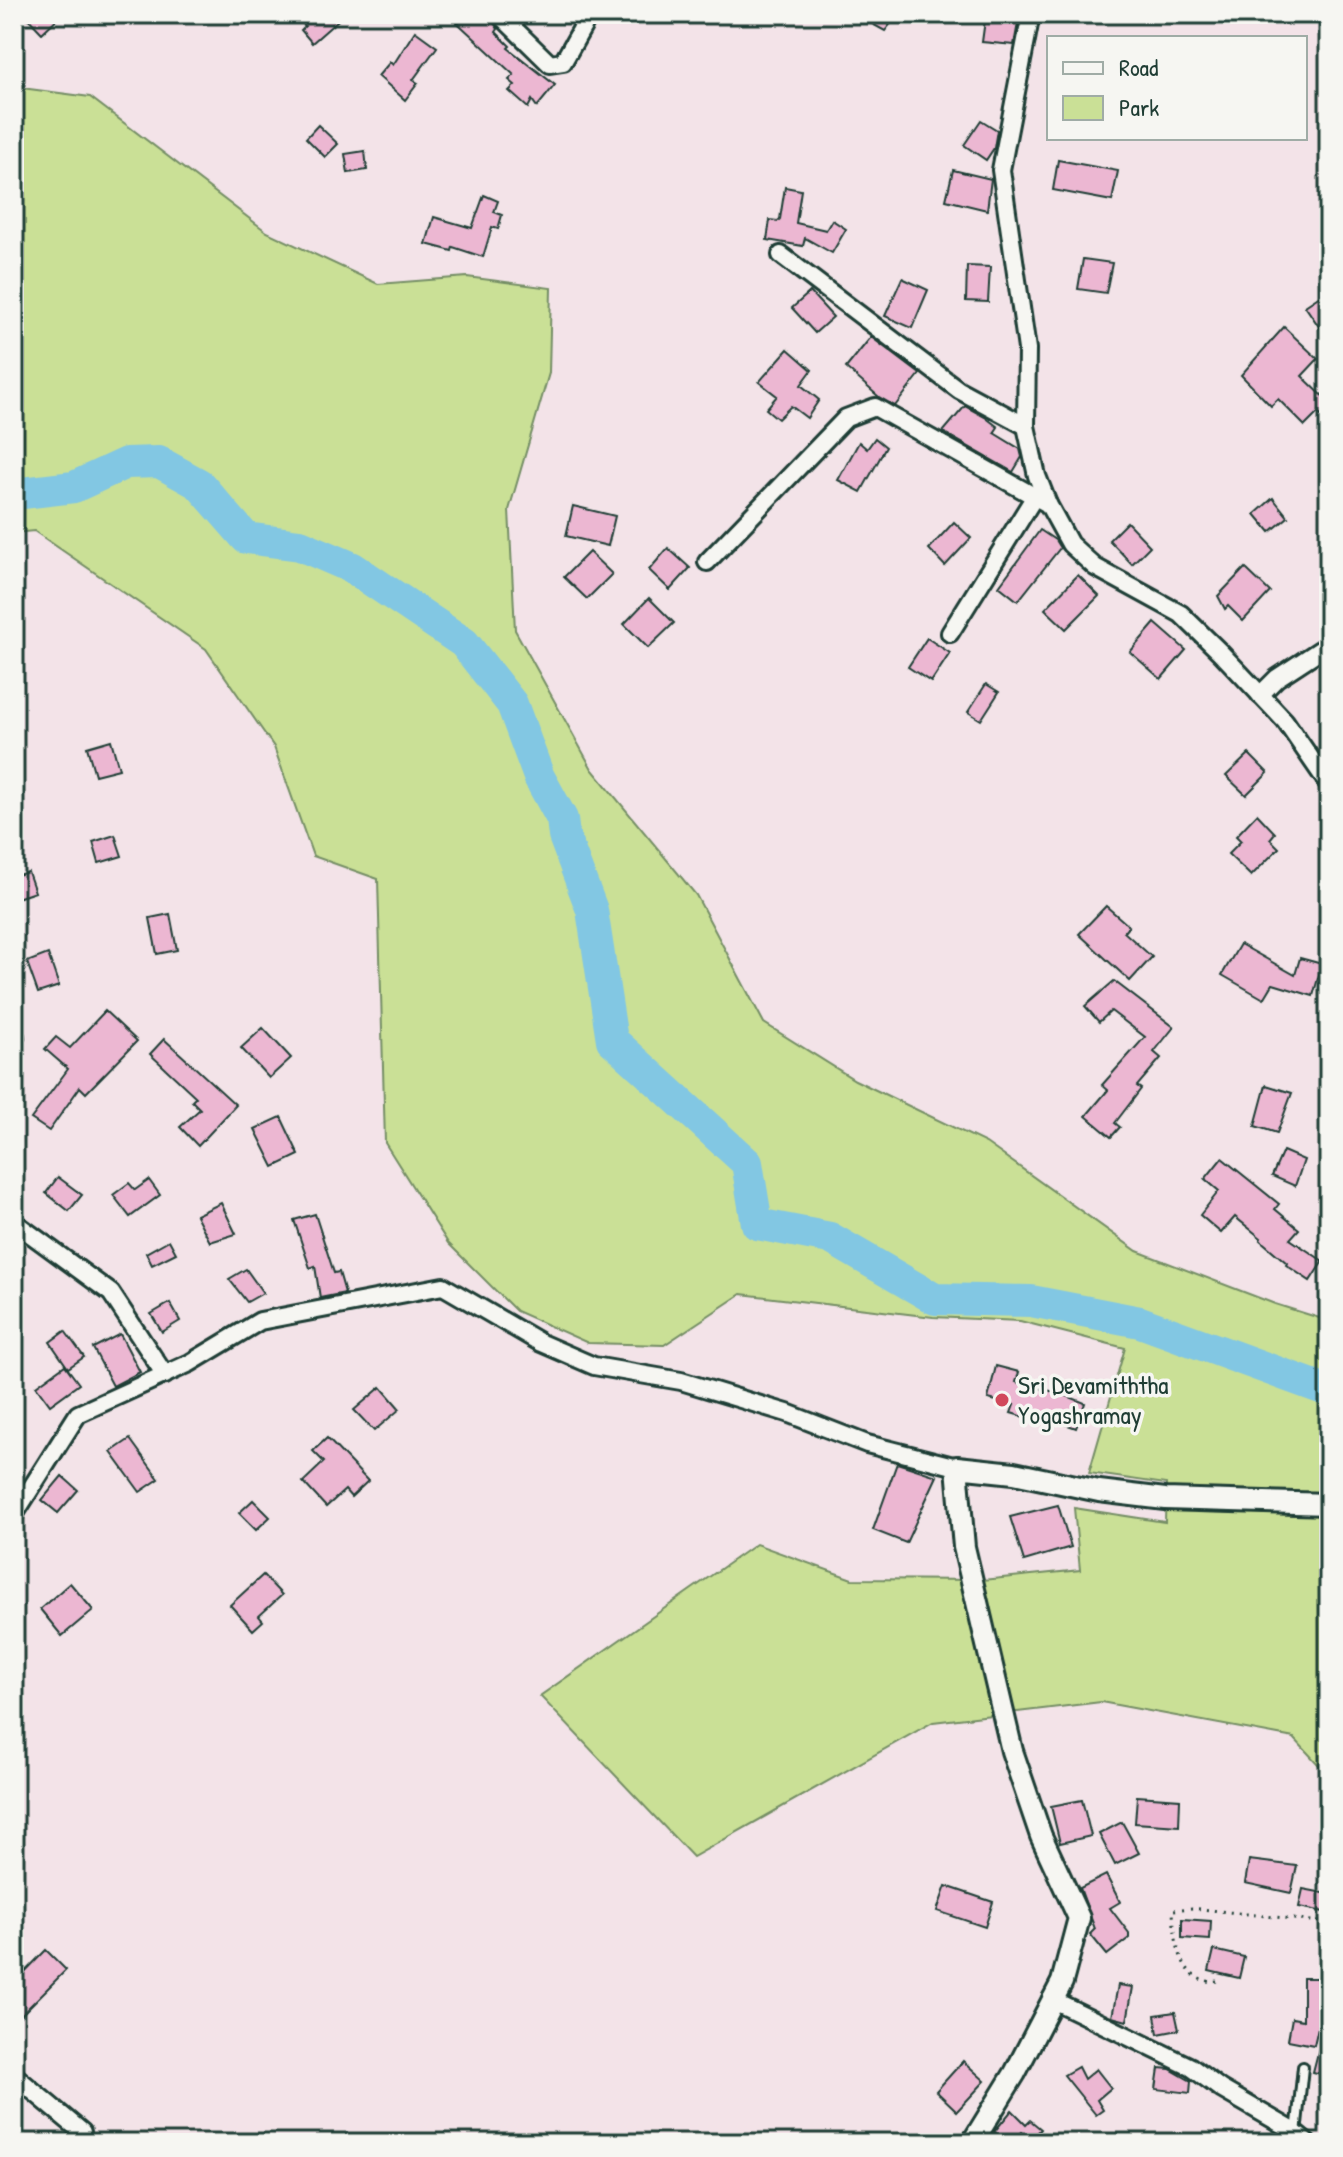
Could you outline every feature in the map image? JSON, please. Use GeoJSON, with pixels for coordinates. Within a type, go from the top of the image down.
{"type":"FeatureCollection","features":[{"type":"Feature","properties":{"kind":"street"},"geometry":{"type":"LineString","coordinates":[[499,14],[550,64],[563,62],[590,14]]}},
{"type":"Feature","properties":{"kind":"street"},"geometry":{"type":"LineString","coordinates":[[1031,14],[1001,170],[1027,349],[1026,426],[1042,500],[1070,544],[1095,567],[1181,614],[1285,721],[1329,785]]}},
{"type":"Feature","properties":{"kind":"street"},"geometry":{"type":"LineString","coordinates":[[781,255],[948,382],[1026,426]]}},
{"type":"Feature","properties":{"kind":"street"},"geometry":{"type":"LineString","coordinates":[[707,562],[846,418],[875,407],[1042,500]]}},
{"type":"Feature","properties":{"kind":"street"},"geometry":{"type":"LineString","coordinates":[[950,633],[1042,500]]}},
{"type":"Feature","properties":{"kind":"street"},"geometry":{"type":"LineString","coordinates":[[1260,695],[1277,678],[1329,644]]}},
{"type":"Feature","properties":{"kind":"street"},"geometry":{"type":"LineString","coordinates":[[14,1222],[111,1293],[165,1375]]}},
{"type":"Feature","properties":{"kind":"street"},"geometry":{"type":"LineString","coordinates":[[14,1515],[78,1414],[190,1363],[260,1321],[443,1286],[541,1343],[594,1366],[681,1381],[787,1413],[867,1444],[957,1467],[1014,1473],[1099,1491],[1165,1499],[1329,1504]]}},
{"type":"Feature","properties":{"kind":"street"},"geometry":{"type":"LineString","coordinates":[[957,1467],[964,1547],[1012,1751],[1041,1836],[1079,1918],[1062,1982],[1015,2073],[972,2143]]}},
{"type":"Feature","properties":{"kind":"street"},"geometry":{"type":"LineString","coordinates":[[1051,1999],[1191,2067],[1301,2139]]}},
{"type":"Feature","properties":{"kind":"street"},"geometry":{"type":"LineString","coordinates":[[14,2075],[82,2132]]}},
{"type":"Feature","properties":{"kind":"lane"},"geometry":{"type":"LineString","coordinates":[[1301,2139],[1303,2067]]}},
{"type":"Feature","properties":{"kind":"path"},"geometry":{"type":"LineString","coordinates":[[1217,1981],[1207,1983],[1189,1972],[1177,1946],[1173,1910],[1192,1908],[1329,1923]]}},
{"type":"Feature","properties":{"kind":"green space"},"geometry":{"type":"Polygon","coordinates":[[[14,87],[90,97],[267,232],[378,284],[467,277],[551,288],[549,373],[509,510],[515,630],[592,769],[696,895],[764,1023],[855,1080],[986,1143],[1137,1251],[1275,1304],[1329,1321],[1329,1776],[1294,1738],[1101,1702],[933,1722],[693,1857],[540,1696],[756,1544],[852,1579],[982,1580],[1080,1570],[1074,1508],[1165,1522],[1166,1484],[1089,1473],[1125,1348],[1020,1321],[933,1317],[741,1294],[664,1345],[588,1343],[516,1311],[448,1243],[385,1143],[378,879],[313,856],[274,747],[206,649],[34,531],[14,533],[14,87]]]}},
{"type":"Feature","properties":{"kind":"building"},"geometry":{"type":"Polygon","coordinates":[[[24,14],[62,14],[42,33],[24,14]]]}},
{"type":"Feature","properties":{"kind":"building"},"geometry":{"type":"Polygon","coordinates":[[[293,14],[345,14],[312,43],[301,30],[305,26],[293,14]]]}},
{"type":"Feature","properties":{"kind":"building"},"geometry":{"type":"Polygon","coordinates":[[[448,14],[488,14],[498,29],[496,32],[510,46],[508,48],[555,85],[537,107],[532,100],[528,108],[509,91],[515,85],[509,80],[514,75],[448,14]]]}},
{"type":"Feature","properties":{"kind":"building"},"geometry":{"type":"Polygon","coordinates":[[[854,14],[898,14],[885,31],[854,14]]]}},
{"type":"Feature","properties":{"kind":"building"},"geometry":{"type":"Polygon","coordinates":[[[985,20],[1018,23],[1014,45],[982,42],[985,20]]]}},
{"type":"Feature","properties":{"kind":"building"},"geometry":{"type":"Polygon","coordinates":[[[415,31],[437,47],[413,80],[418,83],[405,100],[378,76],[390,62],[393,65],[415,31]]]}},
{"type":"Feature","properties":{"kind":"building"},"geometry":{"type":"Polygon","coordinates":[[[981,120],[997,130],[994,148],[986,160],[964,145],[981,120]]]}},
{"type":"Feature","properties":{"kind":"building"},"geometry":{"type":"Polygon","coordinates":[[[318,125],[338,144],[325,157],[306,138],[318,125]]]}},
{"type":"Feature","properties":{"kind":"building"},"geometry":{"type":"Polygon","coordinates":[[[365,151],[367,170],[348,173],[345,154],[365,151]]]}},
{"type":"Feature","properties":{"kind":"building"},"geometry":{"type":"Polygon","coordinates":[[[1058,160],[1118,171],[1112,201],[1053,190],[1058,160]]]}},
{"type":"Feature","properties":{"kind":"building"},"geometry":{"type":"Polygon","coordinates":[[[953,170],[991,179],[987,210],[946,200],[953,170]]]}},
{"type":"Feature","properties":{"kind":"building"},"geometry":{"type":"Polygon","coordinates":[[[785,187],[801,190],[796,223],[826,230],[832,220],[846,229],[832,253],[805,238],[803,246],[767,240],[770,220],[780,219],[785,187]]]}},
{"type":"Feature","properties":{"kind":"building"},"geometry":{"type":"Polygon","coordinates":[[[484,195],[498,201],[494,212],[502,215],[498,229],[492,227],[483,257],[453,247],[452,251],[426,244],[434,217],[472,228],[484,195]]]}},
{"type":"Feature","properties":{"kind":"building"},"geometry":{"type":"Polygon","coordinates":[[[1083,259],[1112,263],[1106,293],[1078,289],[1083,259]]]}},
{"type":"Feature","properties":{"kind":"building"},"geometry":{"type":"Polygon","coordinates":[[[967,266],[990,267],[988,302],[966,301],[967,266]]]}},
{"type":"Feature","properties":{"kind":"building"},"geometry":{"type":"Polygon","coordinates":[[[902,278],[928,290],[912,328],[885,316],[902,278]]]}},
{"type":"Feature","properties":{"kind":"building"},"geometry":{"type":"Polygon","coordinates":[[[1329,290],[1329,322],[1320,328],[1305,306],[1329,290]]]}},
{"type":"Feature","properties":{"kind":"building"},"geometry":{"type":"Polygon","coordinates":[[[810,292],[833,317],[815,333],[792,308],[810,292]]]}},
{"type":"Feature","properties":{"kind":"building"},"geometry":{"type":"Polygon","coordinates":[[[1284,327],[1318,359],[1302,376],[1329,402],[1329,424],[1318,413],[1305,426],[1278,399],[1271,406],[1241,375],[1284,327]]]}},
{"type":"Feature","properties":{"kind":"building"},"geometry":{"type":"Polygon","coordinates":[[[871,337],[920,374],[895,406],[879,397],[846,368],[871,337]]]}},
{"type":"Feature","properties":{"kind":"building"},"geometry":{"type":"Polygon","coordinates":[[[788,349],[812,370],[801,385],[819,400],[807,418],[791,406],[778,419],[766,409],[777,396],[759,382],[788,349]]]}},
{"type":"Feature","properties":{"kind":"building"},"geometry":{"type":"Polygon","coordinates":[[[965,406],[998,427],[994,433],[1020,449],[1022,457],[1013,472],[943,432],[965,406]]]}},
{"type":"Feature","properties":{"kind":"building"},"geometry":{"type":"Polygon","coordinates":[[[875,438],[886,447],[861,492],[838,480],[859,442],[867,449],[875,438]]]}},
{"type":"Feature","properties":{"kind":"building"},"geometry":{"type":"Polygon","coordinates":[[[1273,498],[1288,517],[1270,532],[1255,514],[1273,498]]]}},
{"type":"Feature","properties":{"kind":"building"},"geometry":{"type":"Polygon","coordinates":[[[573,506],[615,516],[608,546],[566,536],[573,506]]]}},
{"type":"Feature","properties":{"kind":"building"},"geometry":{"type":"Polygon","coordinates":[[[954,522],[971,538],[945,566],[929,549],[954,522]]]}},
{"type":"Feature","properties":{"kind":"building"},"geometry":{"type":"Polygon","coordinates":[[[1127,522],[1150,546],[1132,564],[1109,540],[1127,522]]]}},
{"type":"Feature","properties":{"kind":"building"},"geometry":{"type":"Polygon","coordinates":[[[1040,530],[1055,540],[1060,548],[1018,601],[999,586],[1040,530]]]}},
{"type":"Feature","properties":{"kind":"building"},"geometry":{"type":"Polygon","coordinates":[[[668,548],[690,568],[670,590],[649,570],[668,548]]]}},
{"type":"Feature","properties":{"kind":"building"},"geometry":{"type":"Polygon","coordinates":[[[589,552],[612,574],[587,599],[564,577],[589,552]]]}},
{"type":"Feature","properties":{"kind":"building"},"geometry":{"type":"Polygon","coordinates":[[[1245,568],[1270,592],[1243,621],[1228,606],[1225,609],[1218,596],[1245,568]]]}},
{"type":"Feature","properties":{"kind":"building"},"geometry":{"type":"Polygon","coordinates":[[[1078,575],[1099,596],[1066,629],[1045,609],[1078,575]]]}},
{"type":"Feature","properties":{"kind":"building"},"geometry":{"type":"Polygon","coordinates":[[[649,598],[674,623],[648,648],[624,624],[649,598]]]}},
{"type":"Feature","properties":{"kind":"building"},"geometry":{"type":"Polygon","coordinates":[[[1155,623],[1186,650],[1161,679],[1130,652],[1155,623]]]}},
{"type":"Feature","properties":{"kind":"building"},"geometry":{"type":"Polygon","coordinates":[[[927,638],[950,653],[931,682],[908,667],[927,638]]]}},
{"type":"Feature","properties":{"kind":"building"},"geometry":{"type":"Polygon","coordinates":[[[986,684],[999,692],[981,720],[968,712],[986,684]]]}},
{"type":"Feature","properties":{"kind":"building"},"geometry":{"type":"Polygon","coordinates":[[[111,740],[119,769],[95,775],[87,747],[111,740]]]}},
{"type":"Feature","properties":{"kind":"building"},"geometry":{"type":"Polygon","coordinates":[[[1249,754],[1268,773],[1246,795],[1226,776],[1249,754]]]}},
{"type":"Feature","properties":{"kind":"building"},"geometry":{"type":"Polygon","coordinates":[[[1257,814],[1275,833],[1270,839],[1279,848],[1251,876],[1228,854],[1241,841],[1236,836],[1257,814]]]}},
{"type":"Feature","properties":{"kind":"building"},"geometry":{"type":"Polygon","coordinates":[[[115,835],[122,856],[99,863],[93,842],[115,835]]]}},
{"type":"Feature","properties":{"kind":"building"},"geometry":{"type":"Polygon","coordinates":[[[28,872],[35,892],[14,899],[14,876],[28,872]]]}},
{"type":"Feature","properties":{"kind":"building"},"geometry":{"type":"Polygon","coordinates":[[[1106,906],[1129,926],[1124,932],[1152,957],[1130,981],[1079,934],[1106,906]]]}},
{"type":"Feature","properties":{"kind":"building"},"geometry":{"type":"Polygon","coordinates":[[[170,914],[177,950],[157,954],[150,918],[170,914]]]}},
{"type":"Feature","properties":{"kind":"building"},"geometry":{"type":"Polygon","coordinates":[[[1240,944],[1295,975],[1300,958],[1322,964],[1313,996],[1273,984],[1264,999],[1222,975],[1240,944]]]}},
{"type":"Feature","properties":{"kind":"building"},"geometry":{"type":"Polygon","coordinates":[[[48,954],[59,986],[38,993],[27,962],[48,954]]]}},
{"type":"Feature","properties":{"kind":"building"},"geometry":{"type":"Polygon","coordinates":[[[1114,981],[1174,1027],[1154,1052],[1161,1058],[1137,1086],[1141,1089],[1115,1123],[1120,1127],[1111,1137],[1086,1116],[1108,1090],[1102,1085],[1145,1037],[1111,1011],[1099,1022],[1085,1006],[1114,981]]]}},
{"type":"Feature","properties":{"kind":"building"},"geometry":{"type":"Polygon","coordinates":[[[105,1011],[137,1041],[86,1093],[80,1087],[49,1131],[31,1119],[68,1069],[45,1049],[56,1037],[70,1048],[105,1011]]]}},
{"type":"Feature","properties":{"kind":"building"},"geometry":{"type":"Polygon","coordinates":[[[263,1028],[291,1058],[269,1078],[241,1048],[263,1028]]]}},
{"type":"Feature","properties":{"kind":"building"},"geometry":{"type":"Polygon","coordinates":[[[164,1039],[236,1105],[198,1146],[180,1127],[200,1109],[192,1101],[196,1097],[150,1054],[164,1039]]]}},
{"type":"Feature","properties":{"kind":"building"},"geometry":{"type":"Polygon","coordinates":[[[1266,1085],[1292,1093],[1277,1133],[1255,1126],[1266,1085]]]}},
{"type":"Feature","properties":{"kind":"building"},"geometry":{"type":"Polygon","coordinates":[[[281,1117],[299,1155],[274,1167],[255,1129],[281,1117]]]}},
{"type":"Feature","properties":{"kind":"building"},"geometry":{"type":"Polygon","coordinates":[[[1283,1151],[1304,1160],[1295,1186],[1272,1176],[1283,1151]]]}},
{"type":"Feature","properties":{"kind":"building"},"geometry":{"type":"Polygon","coordinates":[[[1222,1158],[1279,1204],[1275,1209],[1299,1229],[1290,1239],[1323,1261],[1310,1281],[1286,1265],[1261,1238],[1235,1217],[1221,1233],[1200,1215],[1219,1191],[1205,1179],[1222,1158]]]}},
{"type":"Feature","properties":{"kind":"building"},"geometry":{"type":"Polygon","coordinates":[[[58,1177],[82,1195],[69,1211],[46,1193],[58,1177]]]}},
{"type":"Feature","properties":{"kind":"building"},"geometry":{"type":"Polygon","coordinates":[[[149,1180],[160,1195],[130,1217],[113,1195],[129,1183],[135,1190],[149,1180]]]}},
{"type":"Feature","properties":{"kind":"building"},"geometry":{"type":"Polygon","coordinates":[[[221,1203],[236,1234],[210,1242],[196,1215],[221,1203]]]}},
{"type":"Feature","properties":{"kind":"building"},"geometry":{"type":"Polygon","coordinates":[[[315,1214],[334,1273],[339,1272],[345,1293],[320,1298],[315,1266],[310,1268],[294,1220],[315,1214]]]}},
{"type":"Feature","properties":{"kind":"building"},"geometry":{"type":"Polygon","coordinates":[[[169,1240],[176,1253],[152,1265],[146,1253],[169,1240]]]}},
{"type":"Feature","properties":{"kind":"building"},"geometry":{"type":"Polygon","coordinates":[[[246,1269],[263,1293],[247,1302],[229,1279],[246,1269]]]}},
{"type":"Feature","properties":{"kind":"building"},"geometry":{"type":"Polygon","coordinates":[[[170,1303],[180,1321],[162,1332],[151,1314],[170,1303]]]}},
{"type":"Feature","properties":{"kind":"building"},"geometry":{"type":"Polygon","coordinates":[[[65,1331],[84,1357],[68,1368],[50,1342],[65,1331]]]}},
{"type":"Feature","properties":{"kind":"building"},"geometry":{"type":"Polygon","coordinates":[[[120,1334],[140,1372],[113,1386],[93,1348],[120,1334]]]}},
{"type":"Feature","properties":{"kind":"building"},"geometry":{"type":"Polygon","coordinates":[[[65,1365],[79,1384],[50,1405],[36,1386],[65,1365]]]}},
{"type":"Feature","properties":{"kind":"building"},"geometry":{"type":"Polygon","coordinates":[[[996,1366],[1019,1372],[1016,1382],[1085,1403],[1076,1428],[1054,1420],[1052,1425],[1011,1413],[1014,1405],[988,1399],[996,1366]]]}},
{"type":"Feature","properties":{"kind":"building"},"geometry":{"type":"Polygon","coordinates":[[[381,1387],[400,1409],[374,1431],[354,1410],[381,1387]]]}},
{"type":"Feature","properties":{"kind":"building"},"geometry":{"type":"Polygon","coordinates":[[[327,1438],[368,1481],[351,1497],[345,1490],[326,1507],[303,1482],[324,1462],[313,1451],[327,1438]]]}},
{"type":"Feature","properties":{"kind":"building"},"geometry":{"type":"Polygon","coordinates":[[[130,1439],[159,1479],[140,1492],[111,1452],[130,1439]]]}},
{"type":"Feature","properties":{"kind":"building"},"geometry":{"type":"Polygon","coordinates":[[[897,1463],[937,1476],[906,1543],[873,1530],[897,1463]]]}},
{"type":"Feature","properties":{"kind":"building"},"geometry":{"type":"Polygon","coordinates":[[[62,1476],[78,1490],[58,1513],[42,1500],[62,1476]]]}},
{"type":"Feature","properties":{"kind":"building"},"geometry":{"type":"Polygon","coordinates":[[[253,1500],[270,1517],[256,1530],[239,1513],[253,1500]]]}},
{"type":"Feature","properties":{"kind":"building"},"geometry":{"type":"Polygon","coordinates":[[[1058,1505],[1071,1547],[1024,1561],[1010,1517],[1058,1505]]]}},
{"type":"Feature","properties":{"kind":"building"},"geometry":{"type":"Polygon","coordinates":[[[263,1575],[282,1595],[259,1616],[263,1621],[253,1630],[230,1605],[263,1575]]]}},
{"type":"Feature","properties":{"kind":"building"},"geometry":{"type":"Polygon","coordinates":[[[70,1583],[93,1610],[62,1636],[40,1609],[70,1583]]]}},
{"type":"Feature","properties":{"kind":"building"},"geometry":{"type":"Polygon","coordinates":[[[1137,1796],[1180,1799],[1179,1826],[1135,1823],[1137,1796]]]}},
{"type":"Feature","properties":{"kind":"building"},"geometry":{"type":"Polygon","coordinates":[[[1082,1800],[1091,1836],[1060,1843],[1051,1806],[1082,1800]]]}},
{"type":"Feature","properties":{"kind":"building"},"geometry":{"type":"Polygon","coordinates":[[[1122,1822],[1139,1853],[1115,1865],[1099,1834],[1122,1822]]]}},
{"type":"Feature","properties":{"kind":"building"},"geometry":{"type":"Polygon","coordinates":[[[1249,1860],[1297,1866],[1291,1893],[1245,1883],[1249,1860]]]}},
{"type":"Feature","properties":{"kind":"building"},"geometry":{"type":"Polygon","coordinates":[[[1106,1875],[1120,1902],[1110,1908],[1129,1933],[1129,1938],[1107,1955],[1090,1934],[1095,1929],[1080,1888],[1106,1875]]]}},
{"type":"Feature","properties":{"kind":"building"},"geometry":{"type":"Polygon","coordinates":[[[946,1886],[993,1902],[985,1927],[937,1911],[946,1886]]]}},
{"type":"Feature","properties":{"kind":"building"},"geometry":{"type":"Polygon","coordinates":[[[1303,1889],[1329,1894],[1329,1913],[1299,1907],[1303,1889]]]}},
{"type":"Feature","properties":{"kind":"building"},"geometry":{"type":"Polygon","coordinates":[[[1182,1919],[1211,1921],[1210,1940],[1182,1938],[1182,1919]]]}},
{"type":"Feature","properties":{"kind":"building"},"geometry":{"type":"Polygon","coordinates":[[[46,1950],[66,1970],[14,2022],[14,1983],[46,1950]]]}},
{"type":"Feature","properties":{"kind":"building"},"geometry":{"type":"Polygon","coordinates":[[[1214,1950],[1244,1957],[1239,1978],[1209,1971],[1214,1950]]]}},
{"type":"Feature","properties":{"kind":"building"},"geometry":{"type":"Polygon","coordinates":[[[1303,1978],[1324,1978],[1324,2001],[1314,2045],[1288,2040],[1292,2018],[1303,2020],[1303,1978]]]}},
{"type":"Feature","properties":{"kind":"building"},"geometry":{"type":"Polygon","coordinates":[[[1118,1985],[1133,1987],[1127,2021],[1112,2017],[1118,1985]]]}},
{"type":"Feature","properties":{"kind":"building"},"geometry":{"type":"Polygon","coordinates":[[[1175,2012],[1179,2030],[1158,2034],[1155,2015],[1175,2012]]]}},
{"type":"Feature","properties":{"kind":"building"},"geometry":{"type":"Polygon","coordinates":[[[1324,2029],[1329,2029],[1329,2076],[1313,2072],[1324,2029]]]}},
{"type":"Feature","properties":{"kind":"building"},"geometry":{"type":"Polygon","coordinates":[[[963,2061],[985,2081],[957,2111],[936,2091],[963,2061]]]}},
{"type":"Feature","properties":{"kind":"building"},"geometry":{"type":"Polygon","coordinates":[[[1078,2067],[1084,2079],[1096,2069],[1111,2088],[1097,2100],[1103,2110],[1096,2115],[1064,2075],[1078,2067]]]}},
{"type":"Feature","properties":{"kind":"building"},"geometry":{"type":"Polygon","coordinates":[[[1159,2068],[1170,2069],[1191,2081],[1190,2093],[1156,2089],[1159,2068]]]}},
{"type":"Feature","properties":{"kind":"building"},"geometry":{"type":"Polygon","coordinates":[[[1012,2110],[1026,2124],[1030,2120],[1041,2129],[1031,2140],[1022,2132],[1011,2143],[1005,2143],[994,2132],[1012,2110]]]}},
{"type":"Feature","properties":{"kind":"waterway"},"geometry":{"type":"LineString","coordinates":[[14,494],[74,487],[126,463],[159,462],[199,484],[246,538],[300,545],[353,568],[464,643],[512,704],[539,777],[562,819],[564,836],[592,910],[612,1040],[747,1163],[757,1224],[830,1238],[935,1299],[1031,1301],[1140,1322],[1329,1391]]}},
{"type":"Feature","properties":{"kind":"place","name":"Sri Devamiththa Yogashramay"},"geometry":{"type":"Point","coordinates":[1002,1400]}}]}
